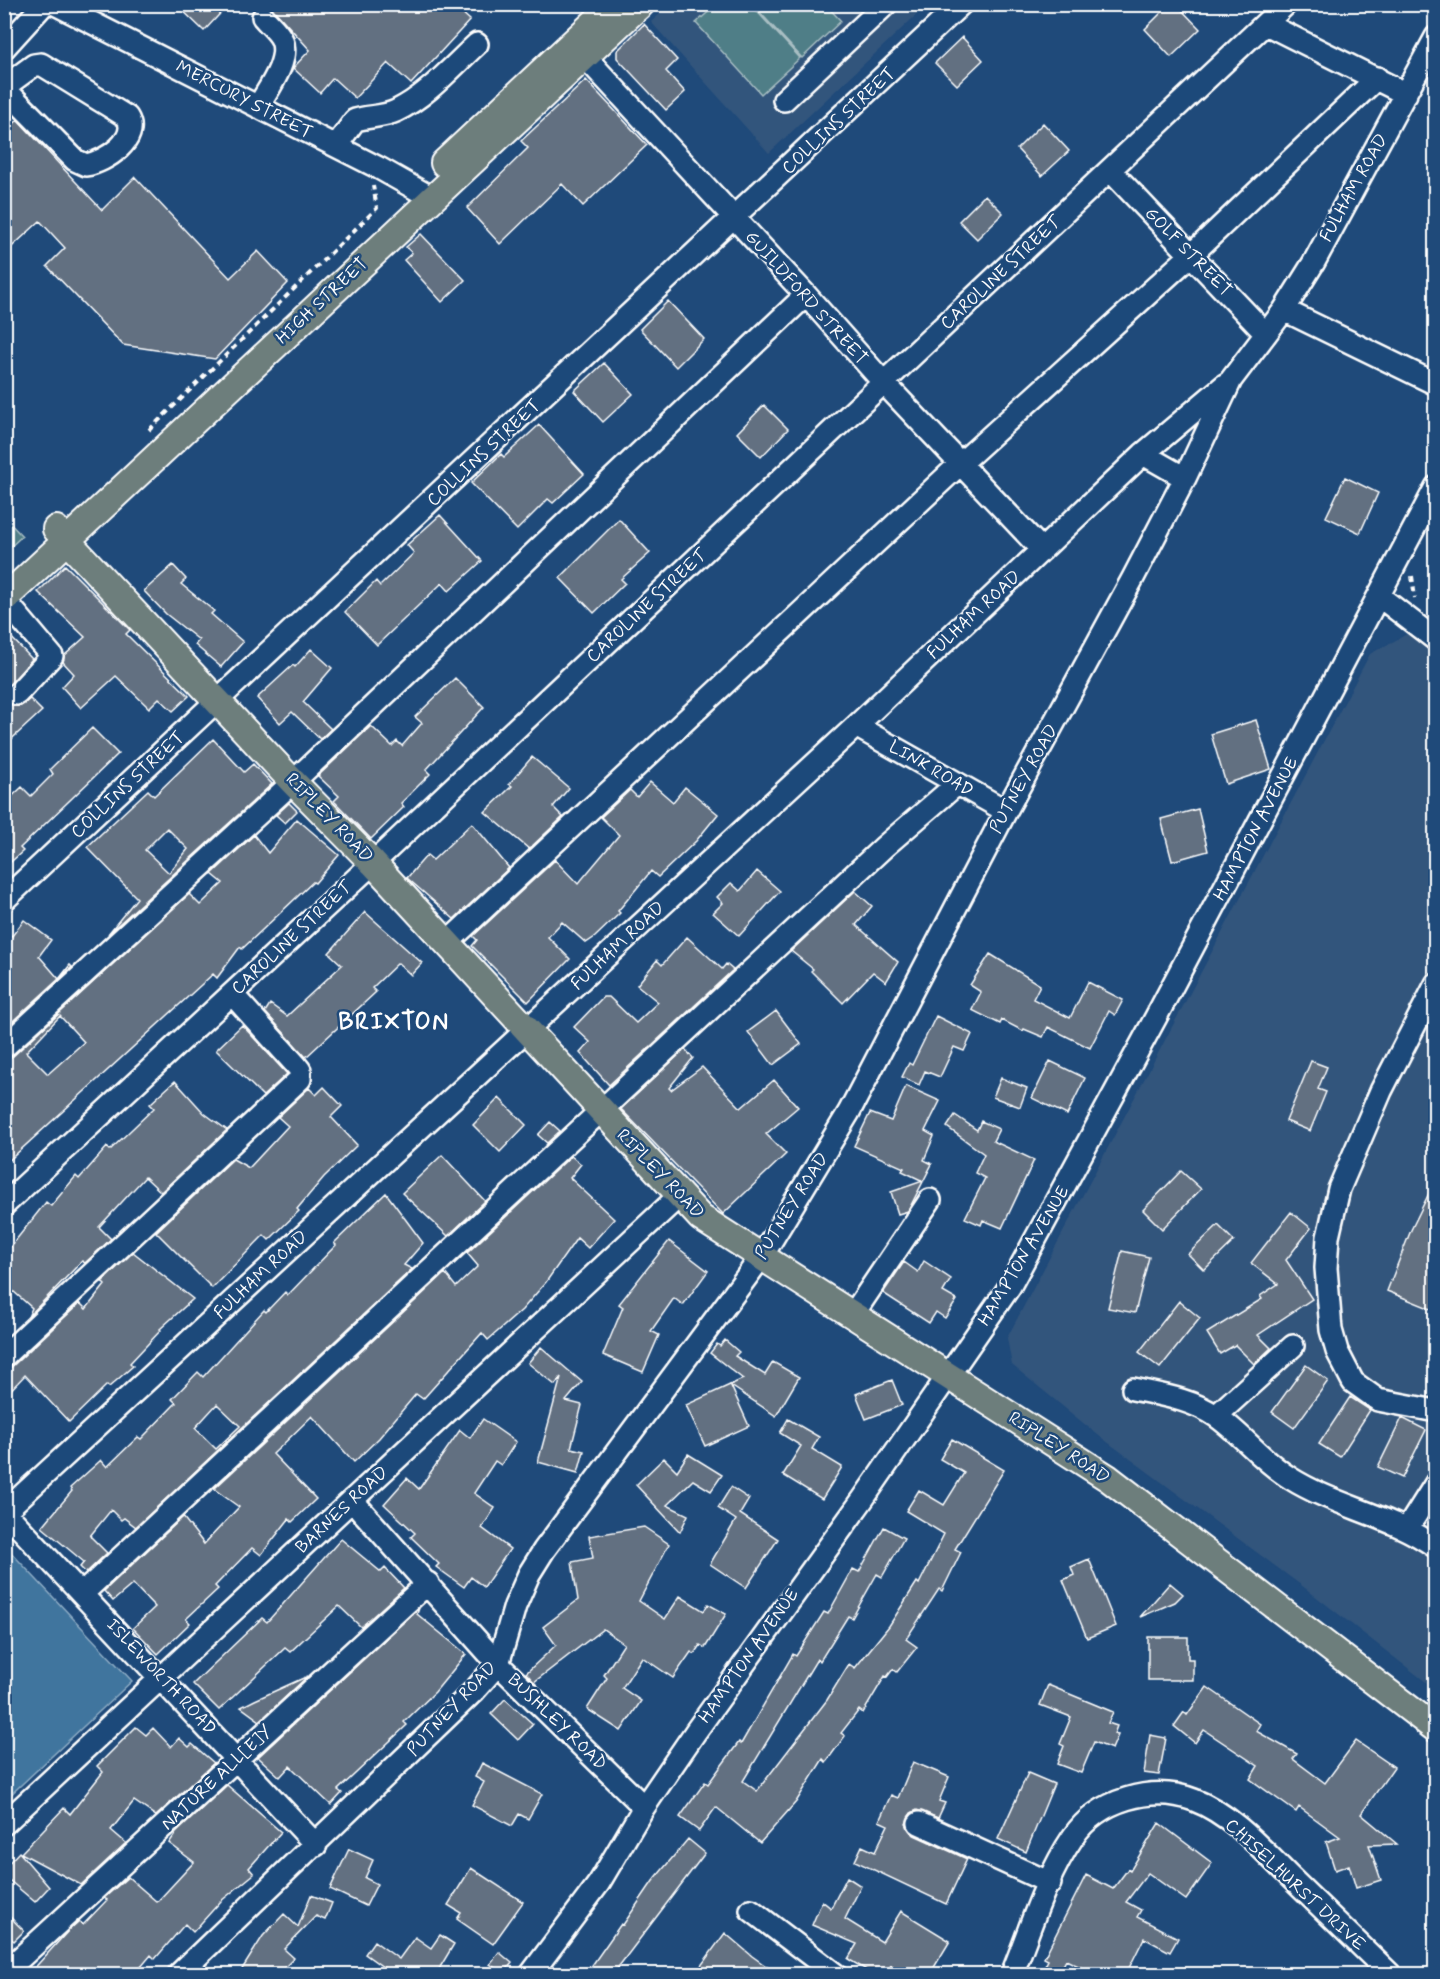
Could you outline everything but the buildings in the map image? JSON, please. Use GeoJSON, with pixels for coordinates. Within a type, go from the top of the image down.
{"type":"FeatureCollection","features":[{"type":"Feature","properties":{"kind":"main road","name":"HIGH STREET"},"geometry":{"type":"LineString","coordinates":[[579,50],[614,4]]}},
{"type":"Feature","properties":{"kind":"main road","name":"HIGH STREET"},"geometry":{"type":"LineString","coordinates":[[4,599],[61,534],[424,193],[579,50],[641,4]]}},
{"type":"Feature","properties":{"kind":"main road","name":"HIGH STREET"},"geometry":{"type":"LineString","coordinates":[[4,576],[61,534]]}},
{"type":"Feature","properties":{"kind":"main road","name":"RIPLEY ROAD"},"geometry":{"type":"LineString","coordinates":[[61,534],[292,782],[373,863],[708,1224],[762,1256],[1136,1498],[1436,1729]]}},
{"type":"Feature","properties":{"kind":"street"},"geometry":{"type":"LineString","coordinates":[[4,48],[44,4]]}},
{"type":"Feature","properties":{"kind":"street","name":"MERCURY STREET"},"geometry":{"type":"LineString","coordinates":[[55,4],[424,193]]}},
{"type":"Feature","properties":{"kind":"street"},"geometry":{"type":"LineString","coordinates":[[784,100],[886,4]]}},
{"type":"Feature","properties":{"kind":"street","name":"COLLINS STREET"},"geometry":{"type":"LineString","coordinates":[[4,900],[735,219],[961,4]]}},
{"type":"Feature","properties":{"kind":"street","name":"CAROLINE STREET"},"geometry":{"type":"LineString","coordinates":[[4,1205],[373,863],[1287,4]]}},
{"type":"Feature","properties":{"kind":"street"},"geometry":{"type":"LineString","coordinates":[[258,107],[282,61],[284,52],[282,39],[263,17]]}},
{"type":"Feature","properties":{"kind":"street"},"geometry":{"type":"LineString","coordinates":[[1266,24],[1406,94]]}},
{"type":"Feature","properties":{"kind":"street","name":"FULHAM ROAD"},"geometry":{"type":"LineString","coordinates":[[1266,334],[1314,262],[1436,37]]}},
{"type":"Feature","properties":{"kind":"street"},"geometry":{"type":"LineString","coordinates":[[336,146],[355,120],[378,117],[397,110],[425,92],[477,44]]}},
{"type":"Feature","properties":{"kind":"street","name":"GUILDFORD STREET"},"geometry":{"type":"LineString","coordinates":[[579,50],[884,384],[1042,550]]}},
{"type":"Feature","properties":{"kind":"street"},"geometry":{"type":"LineString","coordinates":[[34,64],[42,64],[127,117],[131,123],[131,131],[126,140],[107,159],[86,165],[75,160],[4,88],[34,64]]}},
{"type":"Feature","properties":{"kind":"street"},"geometry":{"type":"LineString","coordinates":[[447,943],[960,464],[1191,255],[1377,78]]}},
{"type":"Feature","properties":{"kind":"street","name":"GOLF STREET"},"geometry":{"type":"LineString","coordinates":[[1110,170],[1266,334]]}},
{"type":"Feature","properties":{"kind":"street"},"geometry":{"type":"LineString","coordinates":[[4,1047],[292,782],[806,296]]}},
{"type":"Feature","properties":{"kind":"street"},"geometry":{"type":"LineString","coordinates":[[1284,310],[1436,384]]}},
{"type":"Feature","properties":{"kind":"street","name":"PUTNEY ROAD"},"geometry":{"type":"LineString","coordinates":[[179,1974],[316,1845],[474,1691],[498,1664],[515,1606],[529,1574],[544,1550],[762,1256],[849,1112],[1006,811],[1185,478],[1231,380],[1266,334]]}},
{"type":"Feature","properties":{"kind":"street","name":"FULHAM ROAD"},"geometry":{"type":"LineString","coordinates":[[5,1511],[856,726],[1143,454],[1231,380]]}},
{"type":"Feature","properties":{"kind":"street"},"geometry":{"type":"LineString","coordinates":[[1143,454],[1185,478]]}},
{"type":"Feature","properties":{"kind":"street","name":"HAMPTON AVENUE"},"geometry":{"type":"LineString","coordinates":[[531,1974],[610,1867],[644,1807],[1010,1286],[1046,1223],[1436,487]]}},
{"type":"Feature","properties":{"kind":"street"},"geometry":{"type":"LineString","coordinates":[[1379,596],[1436,639]]}},
{"type":"Feature","properties":{"kind":"street"},"geometry":{"type":"LineString","coordinates":[[4,599],[52,657],[17,694]]}},
{"type":"Feature","properties":{"kind":"street","name":"LINK ROAD"},"geometry":{"type":"LineString","coordinates":[[856,726],[1006,811]]}},
{"type":"Feature","properties":{"kind":"street"},"geometry":{"type":"LineString","coordinates":[[83,1593],[885,846],[957,784]]}},
{"type":"Feature","properties":{"kind":"street"},"geometry":{"type":"LineString","coordinates":[[1436,984],[1381,1091],[1339,1189],[1328,1237],[1326,1268],[1330,1330],[1337,1351],[1353,1382],[1378,1400],[1436,1411]]}},
{"type":"Feature","properties":{"kind":"street"},"geometry":{"type":"LineString","coordinates":[[4,1356],[300,1079],[300,1070],[296,1065],[232,994]]}},
{"type":"Feature","properties":{"kind":"street","name":"BARNES ROAD"},"geometry":{"type":"LineString","coordinates":[[4,1824],[680,1196]]}},
{"type":"Feature","properties":{"kind":"street"},"geometry":{"type":"LineString","coordinates":[[852,1316],[930,1200]]}},
{"type":"Feature","properties":{"kind":"street"},"geometry":{"type":"LineString","coordinates":[[1216,1416],[1293,1346]]}},
{"type":"Feature","properties":{"kind":"street"},"geometry":{"type":"LineString","coordinates":[[1133,1389],[1183,1400],[1216,1416],[1289,1478],[1325,1497],[1407,1529],[1436,1547]]}},
{"type":"Feature","properties":{"kind":"street"},"geometry":{"type":"LineString","coordinates":[[1407,1529],[1436,1483]]}},
{"type":"Feature","properties":{"kind":"street","name":"BUSHLEY ROAD"},"geometry":{"type":"LineString","coordinates":[[352,1500],[498,1664],[644,1807]]}},
{"type":"Feature","properties":{"kind":"street","name":"ISLEWORTH ROAD"},"geometry":{"type":"LineString","coordinates":[[5,1511],[316,1845]]}},
{"type":"Feature","properties":{"kind":"street","name":"NATURE ALL[E]Y"},"geometry":{"type":"LineString","coordinates":[[4,1973],[428,1583]]}},
{"type":"Feature","properties":{"kind":"street","name":"CHISELHURST DRIVE"},"geometry":{"type":"LineString","coordinates":[[1012,1974],[1050,1883],[1073,1836],[1093,1816],[1113,1803],[1147,1793],[1180,1796],[1208,1806],[1257,1845],[1390,1974]]}},
{"type":"Feature","properties":{"kind":"street"},"geometry":{"type":"LineString","coordinates":[[919,1823],[1050,1883]]}},
{"type":"Feature","properties":{"kind":"street"},"geometry":{"type":"LineString","coordinates":[[751,1910],[835,1974]]}},
{"type":"Feature","properties":{"kind":"path"},"geometry":{"type":"LineString","coordinates":[[149,431],[377,208],[372,181]]}},
{"type":"Feature","properties":{"kind":"path"},"geometry":{"type":"LineString","coordinates":[[1413,572],[1411,581],[1414,597],[1421,603]]}},
{"type":"Feature","properties":{"kind":"shaded area"},"geometry":{"type":"Polygon","coordinates":[[[670,5],[927,5],[769,153],[651,22],[670,5]]]}},
{"type":"Feature","properties":{"kind":"shaded area"},"geometry":{"type":"Polygon","coordinates":[[[1409,633],[1436,654],[1435,1689],[1305,1588],[1098,1435],[1012,1365],[1007,1338],[1370,654],[1409,633]]]}},
{"type":"Feature","properties":{"kind":"shaded area"},"geometry":{"type":"Polygon","coordinates":[[[5,1546],[132,1681],[5,1800],[5,1546]]]}},
{"type":"Feature","properties":{"kind":"green space"},"geometry":{"type":"Polygon","coordinates":[[[716,5],[751,5],[800,58],[761,94],[696,23],[716,5]]]}},
{"type":"Feature","properties":{"kind":"green space"},"geometry":{"type":"Polygon","coordinates":[[[753,5],[826,5],[841,21],[802,58],[753,5]]]}},
{"type":"Feature","properties":{"kind":"green space"},"geometry":{"type":"Polygon","coordinates":[[[4,517],[22,536],[5,552],[4,552],[4,517]]]}},
{"type":"Feature","properties":{"kind":"district","name":"BRIXTON"},"geometry":{"type":"Point","coordinates":[394,1022]}}]}
